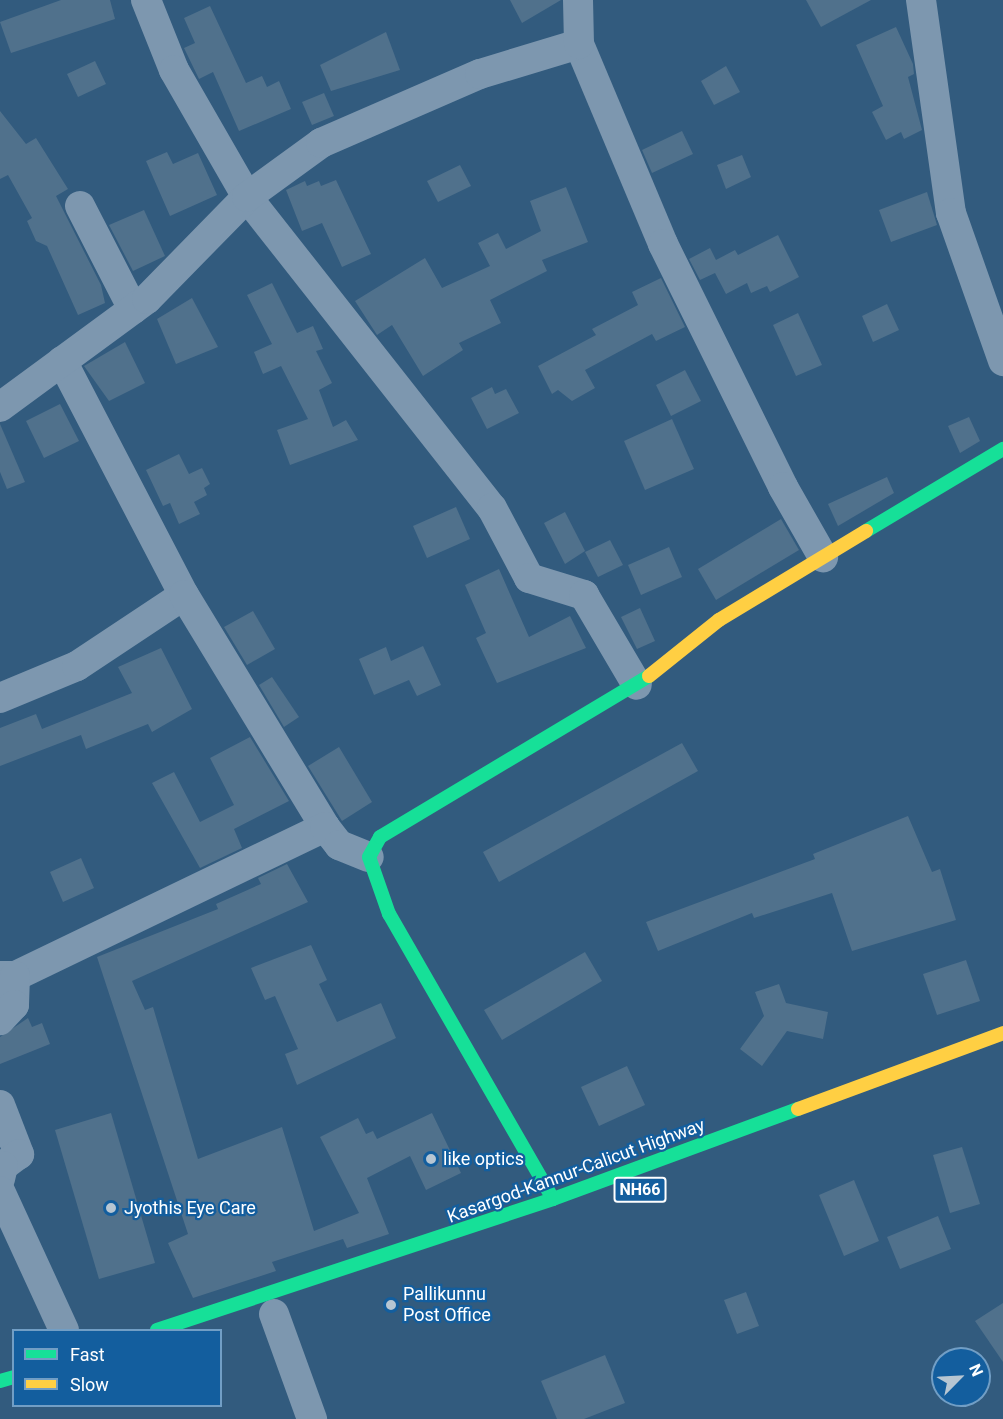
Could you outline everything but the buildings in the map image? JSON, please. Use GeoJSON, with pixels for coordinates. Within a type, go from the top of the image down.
{"type":"FeatureCollection","features":[{"type":"Feature","properties":{"kind":"main road"},"geometry":{"type":"LineString","coordinates":[[553,1199],[389,914],[369,858],[381,837],[424,807],[637,685],[719,621],[1003,449]]}},
{"type":"Feature","properties":{"kind":"main road","name":"Kasargod-Kannur-Calicut Highway"},"geometry":{"type":"LineString","coordinates":[[162,1329],[273,1308],[553,1199],[1003,1033]]}},
{"type":"Feature","properties":{"kind":"street"},"geometry":{"type":"LineString","coordinates":[[146,0],[174,70],[247,197],[492,507],[529,578],[584,595],[637,685]]}},
{"type":"Feature","properties":{"kind":"street"},"geometry":{"type":"LineString","coordinates":[[578,0],[579,44],[663,244],[823,557]]}},
{"type":"Feature","properties":{"kind":"street"},"geometry":{"type":"LineString","coordinates":[[921,0],[951,213],[1003,360]]}},
{"type":"Feature","properties":{"kind":"street"},"geometry":{"type":"LineString","coordinates":[[0,407],[133,309],[247,197],[321,143],[480,74],[579,44]]}},
{"type":"Feature","properties":{"kind":"street"},"geometry":{"type":"LineString","coordinates":[[80,206],[133,309]]}},
{"type":"Feature","properties":{"kind":"street"},"geometry":{"type":"LineString","coordinates":[[62,361],[184,595],[325,827],[339,845],[369,858]]}},
{"type":"Feature","properties":{"kind":"street"},"geometry":{"type":"LineString","coordinates":[[0,698],[77,666],[184,595]]}},
{"type":"Feature","properties":{"kind":"street"},"geometry":{"type":"LineString","coordinates":[[0,1020],[14,1005],[8,976],[325,827]]}},
{"type":"Feature","properties":{"kind":"street"},"geometry":{"type":"LineString","coordinates":[[0,1105],[20,1154],[3,1166],[0,1179]]}},
{"type":"Feature","properties":{"kind":"street"},"geometry":{"type":"LineString","coordinates":[[0,1191],[64,1329]]}},
{"type":"Feature","properties":{"kind":"street"},"geometry":{"type":"LineString","coordinates":[[273,1308],[312,1419]]}},
{"type":"Feature","properties":{"kind":"traffic: fast"},"geometry":{"type":"LineString","coordinates":[[866,531],[1003,449]]}},
{"type":"Feature","properties":{"kind":"traffic: fast"},"geometry":{"type":"LineString","coordinates":[[553,1199],[389,914],[369,857],[380,837],[649,676]]}},
{"type":"Feature","properties":{"kind":"traffic: fast"},"geometry":{"type":"LineString","coordinates":[[160,1329],[553,1199],[798,1109]]}},
{"type":"Feature","properties":{"kind":"traffic: fast"},"geometry":{"type":"LineString","coordinates":[[0,1381],[12,1378]]}},
{"type":"Feature","properties":{"kind":"traffic: slow"},"geometry":{"type":"LineString","coordinates":[[649,676],[719,620],[866,531]]}},
{"type":"Feature","properties":{"kind":"traffic: slow"},"geometry":{"type":"LineString","coordinates":[[798,1109],[1003,1033]]}},
{"type":"Feature","properties":{"kind":"place","name":"like optics"},"geometry":{"type":"Point","coordinates":[431,1159]}},
{"type":"Feature","properties":{"kind":"place","name":"Jyothis Eye Care"},"geometry":{"type":"Point","coordinates":[111,1208]}},
{"type":"Feature","properties":{"kind":"place","name":"Pallikunnu Post Office"},"geometry":{"type":"Point","coordinates":[391,1305]}}]}
